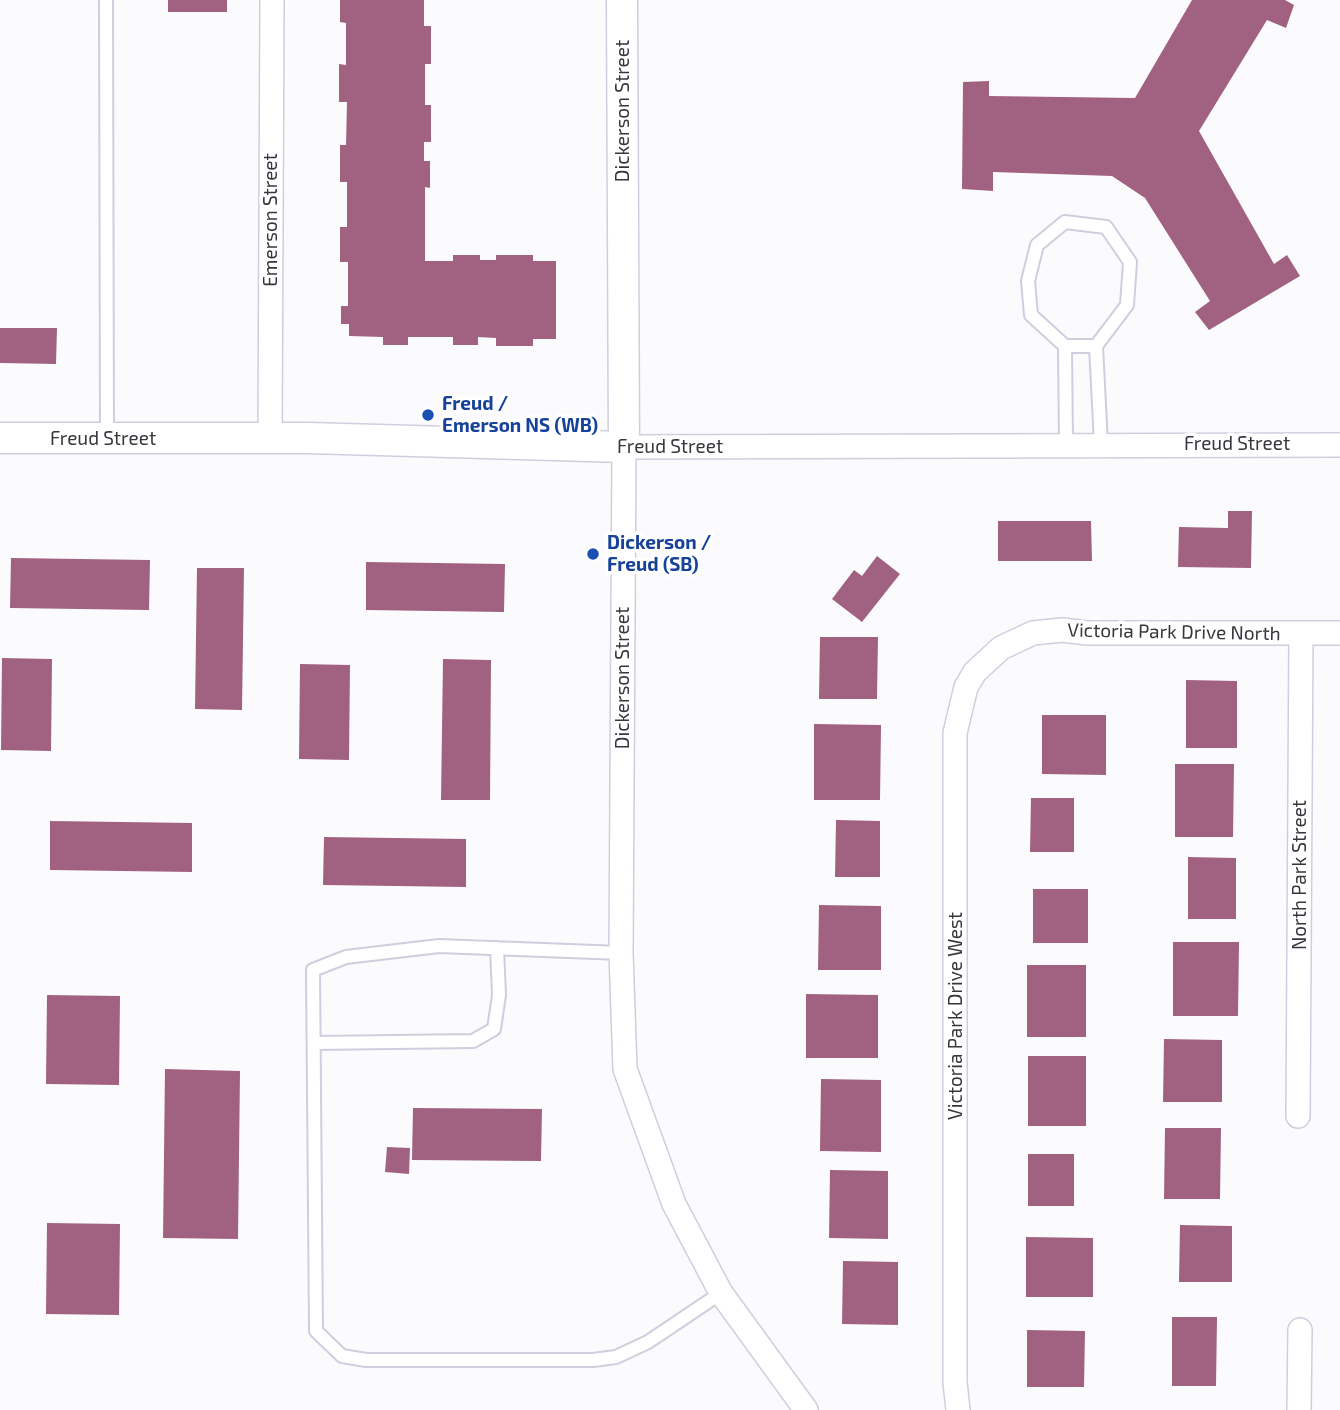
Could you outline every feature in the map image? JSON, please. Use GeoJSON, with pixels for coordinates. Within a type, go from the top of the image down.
{"type":"FeatureCollection","features":[{"type":"Feature","properties":{"kind":"street","name":"Emerson Street"},"geometry":{"type":"LineString","coordinates":[[270,440],[272,0]]}},
{"type":"Feature","properties":{"kind":"street","name":"Dickerson Street"},"geometry":{"type":"LineString","coordinates":[[622,0],[624,447],[621,953],[625,1069],[674,1204],[721,1293],[807,1410]]}},
{"type":"Feature","properties":{"kind":"street","name":"Freud Street"},"geometry":{"type":"LineString","coordinates":[[0,438],[624,447],[1101,443],[1340,445]]}},
{"type":"Feature","properties":{"kind":"street","name":"Victoria Park Drive North"},"geometry":{"type":"LineString","coordinates":[[1010,643],[1033,633],[1062,630],[1087,633],[1340,633]]}},
{"type":"Feature","properties":{"kind":"street","name":"North Park Street"},"geometry":{"type":"LineString","coordinates":[[1298,1116],[1301,633]]}},
{"type":"Feature","properties":{"kind":"street","name":"Victoria Park Drive West"},"geometry":{"type":"LineString","coordinates":[[958,1410],[955,1382],[955,733],[960,703],[975,672],[987,659],[1010,643]]}},
{"type":"Feature","properties":{"kind":"street"},"geometry":{"type":"LineString","coordinates":[[1299,1410],[1300,1330]]}},
{"type":"Feature","properties":{"kind":"lane"},"geometry":{"type":"LineString","coordinates":[[106,0],[107,439]]}},
{"type":"Feature","properties":{"kind":"lane"},"geometry":{"type":"LineString","coordinates":[[1096,346],[1065,346],[1031,315],[1028,281],[1037,245],[1065,222],[1106,227],[1130,262],[1127,305],[1096,346],[1101,443]]}},
{"type":"Feature","properties":{"kind":"lane"},"geometry":{"type":"LineString","coordinates":[[1065,346],[1066,444]]}},
{"type":"Feature","properties":{"kind":"lane"},"geometry":{"type":"LineString","coordinates":[[621,953],[439,946],[346,957],[322,964],[313,970],[316,1331],[342,1356],[379,1360],[583,1360],[617,1357],[648,1342],[721,1293]]}},
{"type":"Feature","properties":{"kind":"lane"},"geometry":{"type":"LineString","coordinates":[[314,1043],[472,1041],[494,1029],[499,995],[497,948]]}},
{"type":"Feature","properties":{"kind":"building"},"geometry":{"type":"Polygon","coordinates":[[[168,0],[227,0],[227,12],[168,12],[168,0]]]}},
{"type":"Feature","properties":{"kind":"building"},"geometry":{"type":"Polygon","coordinates":[[[340,0],[424,0],[424,26],[431,26],[431,64],[425,64],[425,105],[431,105],[431,142],[424,142],[424,161],[430,161],[430,188],[425,187],[425,261],[453,261],[453,255],[480,255],[480,260],[496,260],[496,255],[533,255],[533,261],[556,261],[556,339],[533,339],[533,346],[496,346],[496,338],[478,337],[478,345],[453,345],[453,337],[408,337],[408,345],[383,345],[383,337],[349,336],[349,324],[341,324],[341,306],[348,306],[348,262],[340,262],[340,227],[347,227],[347,182],[340,182],[340,145],[346,145],[347,102],[339,102],[339,64],[346,65],[346,23],[340,22],[340,0]]]}},
{"type":"Feature","properties":{"kind":"building"},"geometry":{"type":"Polygon","coordinates":[[[1192,0],[1285,0],[1294,5],[1286,28],[1267,20],[1199,131],[1274,264],[1287,255],[1300,276],[1209,330],[1195,312],[1210,301],[1145,198],[1112,176],[993,172],[993,191],[962,189],[963,82],[989,81],[989,96],[1135,98],[1192,0]]]}},
{"type":"Feature","properties":{"kind":"building"},"geometry":{"type":"Polygon","coordinates":[[[0,328],[57,328],[56,364],[0,363],[0,328]]]}},
{"type":"Feature","properties":{"kind":"building"},"geometry":{"type":"Polygon","coordinates":[[[1228,511],[1252,511],[1251,568],[1178,567],[1179,527],[1228,528],[1228,511]]]}},
{"type":"Feature","properties":{"kind":"building"},"geometry":{"type":"Polygon","coordinates":[[[998,521],[1091,521],[1092,561],[998,561],[998,521]]]}},
{"type":"Feature","properties":{"kind":"building"},"geometry":{"type":"Polygon","coordinates":[[[877,556],[900,574],[862,622],[832,599],[854,570],[862,576],[877,556]]]}},
{"type":"Feature","properties":{"kind":"building"},"geometry":{"type":"Polygon","coordinates":[[[11,558],[150,560],[149,610],[10,608],[11,558]]]}},
{"type":"Feature","properties":{"kind":"building"},"geometry":{"type":"Polygon","coordinates":[[[366,562],[505,564],[504,612],[366,610],[366,562]]]}},
{"type":"Feature","properties":{"kind":"building"},"geometry":{"type":"Polygon","coordinates":[[[197,568],[244,568],[242,710],[195,709],[197,568]]]}},
{"type":"Feature","properties":{"kind":"building"},"geometry":{"type":"Polygon","coordinates":[[[820,637],[878,637],[877,699],[819,699],[820,637]]]}},
{"type":"Feature","properties":{"kind":"building"},"geometry":{"type":"Polygon","coordinates":[[[2,658],[52,659],[51,751],[1,750],[2,658]]]}},
{"type":"Feature","properties":{"kind":"building"},"geometry":{"type":"Polygon","coordinates":[[[443,659],[491,660],[490,800],[441,800],[443,659]]]}},
{"type":"Feature","properties":{"kind":"building"},"geometry":{"type":"Polygon","coordinates":[[[300,664],[350,665],[349,760],[299,759],[300,664]]]}},
{"type":"Feature","properties":{"kind":"building"},"geometry":{"type":"Polygon","coordinates":[[[1186,680],[1237,681],[1237,748],[1186,748],[1186,680]]]}},
{"type":"Feature","properties":{"kind":"building"},"geometry":{"type":"Polygon","coordinates":[[[1042,715],[1106,715],[1106,775],[1042,774],[1042,715]]]}},
{"type":"Feature","properties":{"kind":"building"},"geometry":{"type":"Polygon","coordinates":[[[814,724],[881,725],[880,800],[814,800],[814,724]]]}},
{"type":"Feature","properties":{"kind":"building"},"geometry":{"type":"Polygon","coordinates":[[[1175,764],[1234,764],[1233,837],[1175,837],[1175,764]]]}},
{"type":"Feature","properties":{"kind":"building"},"geometry":{"type":"Polygon","coordinates":[[[1031,798],[1074,798],[1074,852],[1030,852],[1031,798]]]}},
{"type":"Feature","properties":{"kind":"building"},"geometry":{"type":"Polygon","coordinates":[[[836,820],[880,821],[880,877],[835,877],[836,820]]]}},
{"type":"Feature","properties":{"kind":"building"},"geometry":{"type":"Polygon","coordinates":[[[50,821],[192,823],[192,872],[50,870],[50,821]]]}},
{"type":"Feature","properties":{"kind":"building"},"geometry":{"type":"Polygon","coordinates":[[[324,837],[466,839],[466,887],[323,885],[324,837]]]}},
{"type":"Feature","properties":{"kind":"building"},"geometry":{"type":"Polygon","coordinates":[[[1188,857],[1236,858],[1236,919],[1188,919],[1188,857]]]}},
{"type":"Feature","properties":{"kind":"building"},"geometry":{"type":"Polygon","coordinates":[[[1033,889],[1088,889],[1088,943],[1033,943],[1033,889]]]}},
{"type":"Feature","properties":{"kind":"building"},"geometry":{"type":"Polygon","coordinates":[[[819,905],[881,906],[881,970],[818,970],[819,905]]]}},
{"type":"Feature","properties":{"kind":"building"},"geometry":{"type":"Polygon","coordinates":[[[1173,942],[1239,942],[1238,1016],[1173,1016],[1173,942]]]}},
{"type":"Feature","properties":{"kind":"building"},"geometry":{"type":"Polygon","coordinates":[[[1027,965],[1086,965],[1086,1037],[1027,1037],[1027,965]]]}},
{"type":"Feature","properties":{"kind":"building"},"geometry":{"type":"Polygon","coordinates":[[[806,994],[878,995],[878,1058],[806,1058],[806,994]]]}},
{"type":"Feature","properties":{"kind":"building"},"geometry":{"type":"Polygon","coordinates":[[[47,995],[120,996],[119,1085],[46,1084],[47,995]]]}},
{"type":"Feature","properties":{"kind":"building"},"geometry":{"type":"Polygon","coordinates":[[[1164,1039],[1222,1040],[1222,1102],[1163,1102],[1164,1039]]]}},
{"type":"Feature","properties":{"kind":"building"},"geometry":{"type":"Polygon","coordinates":[[[1028,1056],[1086,1056],[1086,1126],[1028,1126],[1028,1056]]]}},
{"type":"Feature","properties":{"kind":"building"},"geometry":{"type":"Polygon","coordinates":[[[165,1069],[240,1071],[238,1239],[163,1238],[165,1069]]]}},
{"type":"Feature","properties":{"kind":"building"},"geometry":{"type":"Polygon","coordinates":[[[821,1079],[881,1080],[881,1152],[820,1151],[821,1079]]]}},
{"type":"Feature","properties":{"kind":"building"},"geometry":{"type":"Polygon","coordinates":[[[413,1108],[542,1109],[541,1161],[412,1160],[413,1108]]]}},
{"type":"Feature","properties":{"kind":"building"},"geometry":{"type":"Polygon","coordinates":[[[1165,1128],[1221,1128],[1220,1199],[1164,1199],[1165,1128]]]}},
{"type":"Feature","properties":{"kind":"building"},"geometry":{"type":"Polygon","coordinates":[[[387,1147],[410,1148],[409,1174],[385,1172],[387,1147]]]}},
{"type":"Feature","properties":{"kind":"building"},"geometry":{"type":"Polygon","coordinates":[[[1028,1154],[1074,1154],[1074,1206],[1028,1206],[1028,1154]]]}},
{"type":"Feature","properties":{"kind":"building"},"geometry":{"type":"Polygon","coordinates":[[[830,1170],[888,1171],[888,1239],[829,1238],[830,1170]]]}},
{"type":"Feature","properties":{"kind":"building"},"geometry":{"type":"Polygon","coordinates":[[[47,1223],[120,1224],[119,1315],[46,1314],[47,1223]]]}},
{"type":"Feature","properties":{"kind":"building"},"geometry":{"type":"Polygon","coordinates":[[[1180,1225],[1232,1226],[1232,1282],[1179,1282],[1180,1225]]]}},
{"type":"Feature","properties":{"kind":"building"},"geometry":{"type":"Polygon","coordinates":[[[1026,1237],[1093,1238],[1093,1297],[1026,1297],[1026,1237]]]}},
{"type":"Feature","properties":{"kind":"building"},"geometry":{"type":"Polygon","coordinates":[[[843,1261],[898,1262],[898,1325],[842,1324],[843,1261]]]}},
{"type":"Feature","properties":{"kind":"building"},"geometry":{"type":"Polygon","coordinates":[[[1172,1317],[1217,1317],[1216,1386],[1172,1386],[1172,1317]]]}},
{"type":"Feature","properties":{"kind":"building"},"geometry":{"type":"Polygon","coordinates":[[[1027,1330],[1085,1331],[1084,1387],[1027,1387],[1027,1330]]]}},
{"type":"Feature","properties":{"kind":"place","name":"Freud / Emerson NS (WB)"},"geometry":{"type":"Point","coordinates":[428,415]}},
{"type":"Feature","properties":{"kind":"place","name":"Dickerson / Freud (SB)"},"geometry":{"type":"Point","coordinates":[593,554]}}]}
